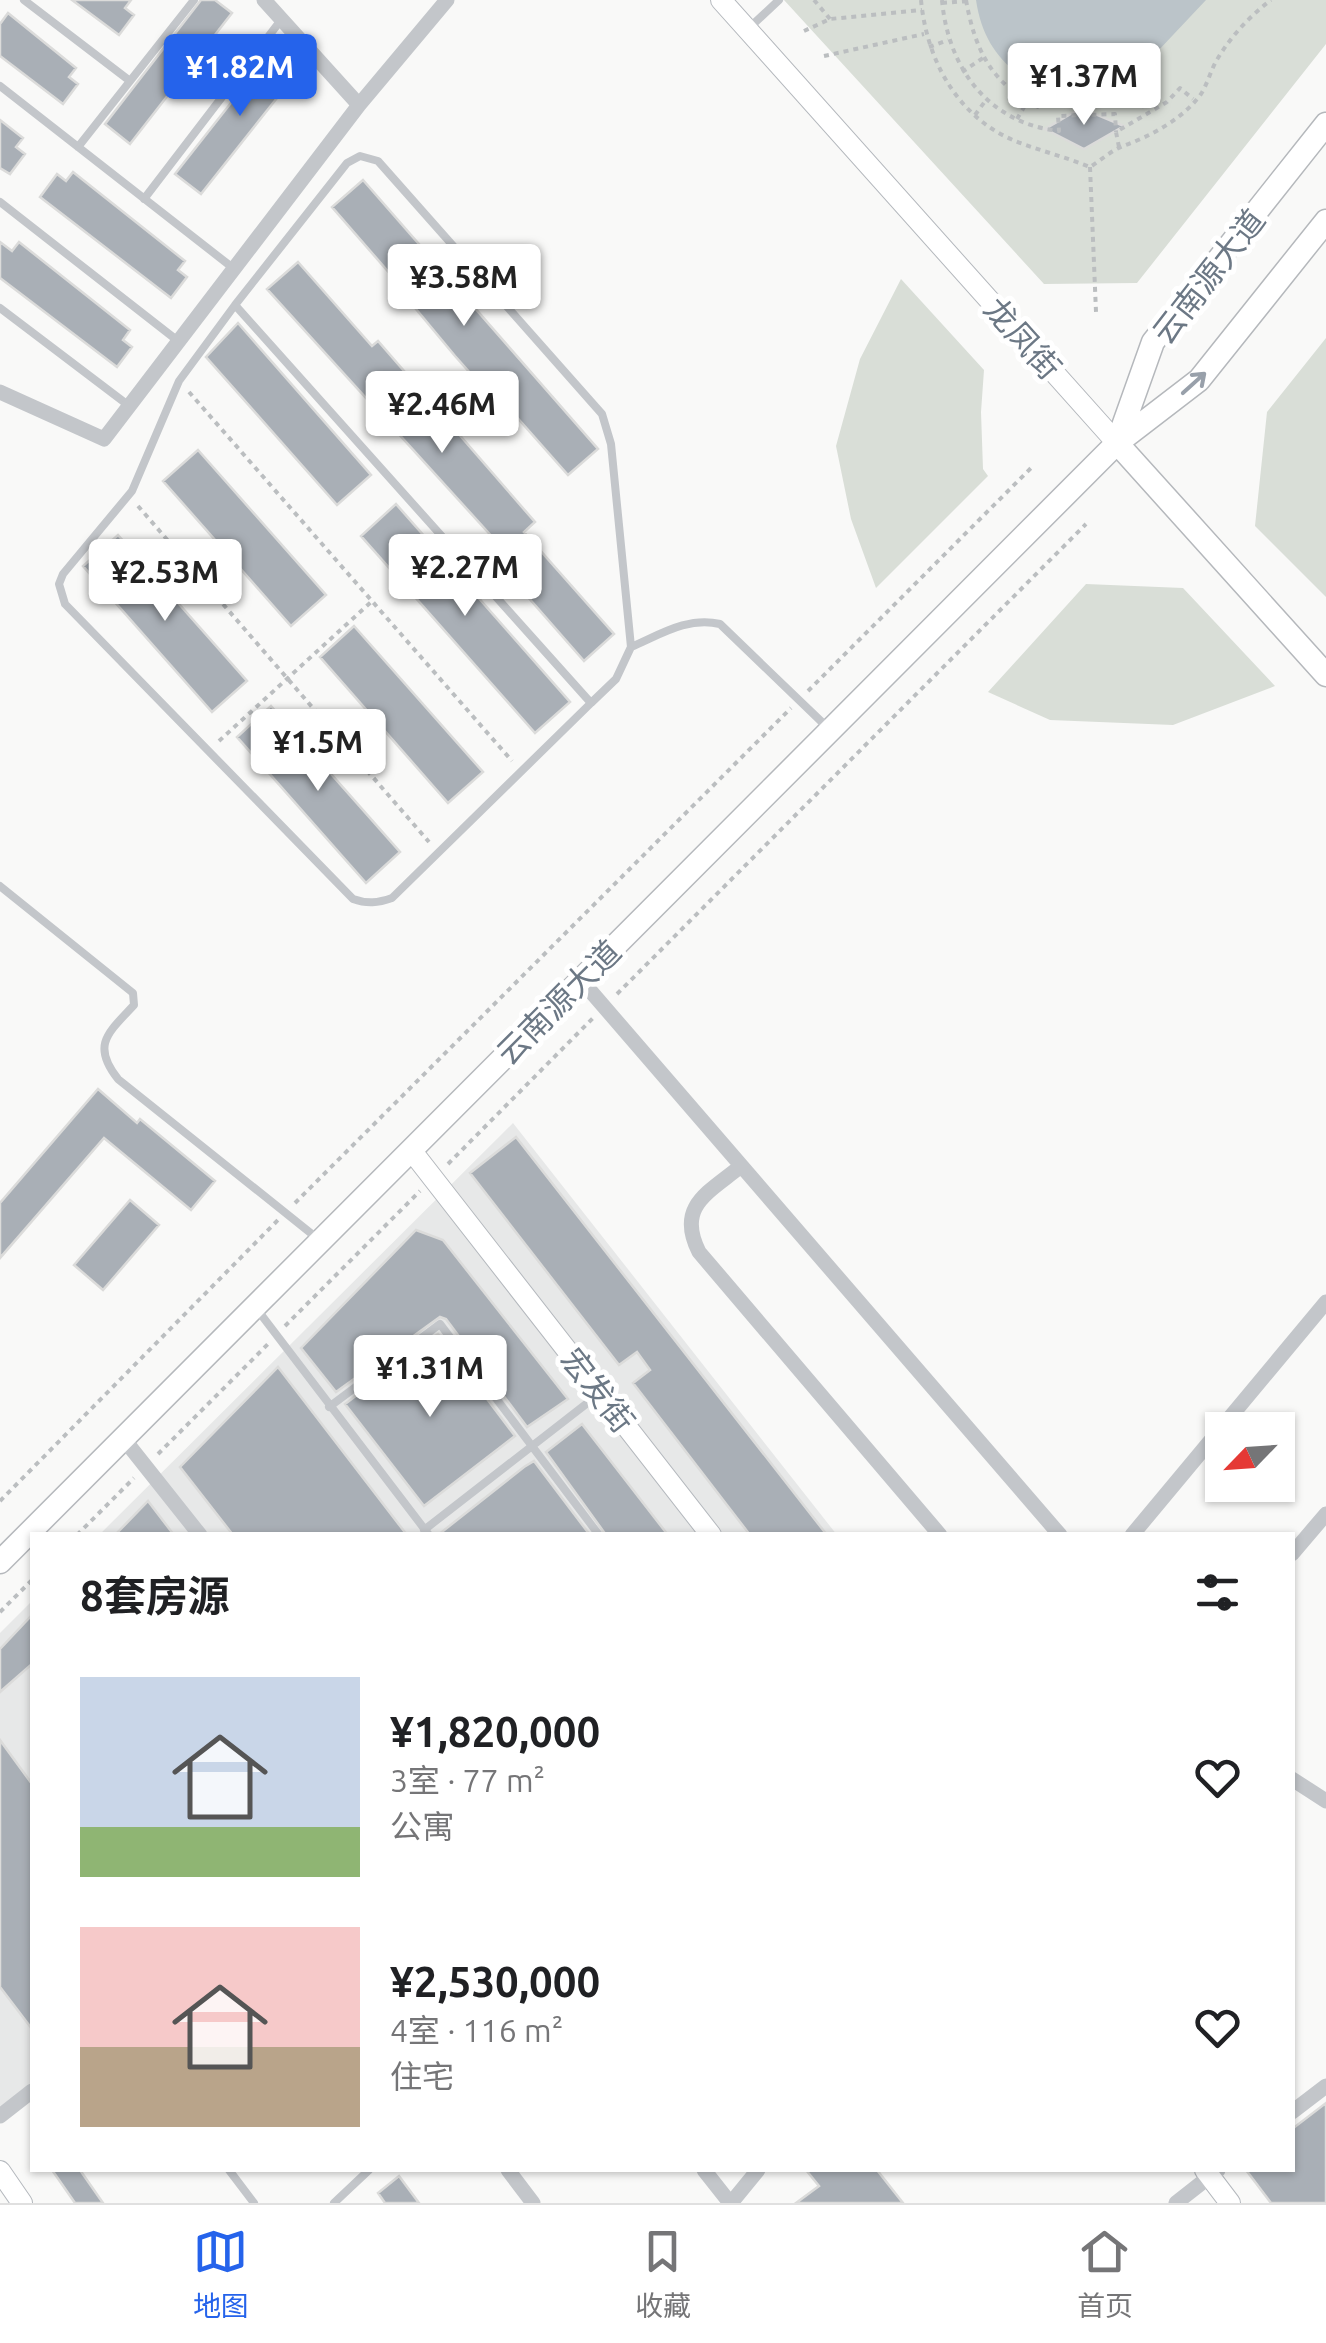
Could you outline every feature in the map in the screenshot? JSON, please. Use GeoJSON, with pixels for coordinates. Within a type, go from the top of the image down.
{"type":"FeatureCollection","features":[{"type":"Feature","properties":{"kind":"main road","name":"云南源大道"},"geometry":{"type":"LineString","coordinates":[[1117,443],[1153,342],[1326,124]]}},
{"type":"Feature","properties":{"kind":"main road","name":"云南源大道"},"geometry":{"type":"LineString","coordinates":[[36,1532],[123,1438],[1117,443],[1200,380],[1326,221]]}},
{"type":"Feature","properties":{"kind":"main road","name":"龙凤街"},"geometry":{"type":"LineString","coordinates":[[1117,443],[1326,675]]}},
{"type":"Feature","properties":{"kind":"main road","name":"云南源大道"},"geometry":{"type":"LineString","coordinates":[[0,1562],[29,1540]]}},
{"type":"Feature","properties":{"kind":"street"},"geometry":{"type":"LineString","coordinates":[[264,0],[359,105]]}},
{"type":"Feature","properties":{"kind":"street"},"geometry":{"type":"LineString","coordinates":[[0,392],[104,439],[359,105],[447,0]]}},
{"type":"Feature","properties":{"kind":"street","name":"龙凤街"},"geometry":{"type":"LineString","coordinates":[[721,0],[1117,443]]}},
{"type":"Feature","properties":{"kind":"street"},"geometry":{"type":"LineString","coordinates":[[581,980],[1057,1532]]}},
{"type":"Feature","properties":{"kind":"street","name":"宏发街"},"geometry":{"type":"LineString","coordinates":[[411,1150],[709,1532]]}},
{"type":"Feature","properties":{"kind":"street"},"geometry":{"type":"LineString","coordinates":[[742,1166],[694,1206],[689,1220],[699,1252],[937,1532]]}},
{"type":"Feature","properties":{"kind":"street"},"geometry":{"type":"LineString","coordinates":[[1134,1532],[1326,1302]]}},
{"type":"Feature","properties":{"kind":"street"},"geometry":{"type":"LineString","coordinates":[[123,1438],[198,1532]]}},
{"type":"Feature","properties":{"kind":"street"},"geometry":{"type":"LineString","coordinates":[[1295,1550],[1326,1514]]}},
{"type":"Feature","properties":{"kind":"street"},"geometry":{"type":"LineString","coordinates":[[1295,1781],[1326,1801]]}},
{"type":"Feature","properties":{"kind":"street"},"geometry":{"type":"LineString","coordinates":[[1295,2110],[1326,2086]]}},
{"type":"Feature","properties":{"kind":"street"},"geometry":{"type":"LineString","coordinates":[[0,2116],[30,2093]]}},
{"type":"Feature","properties":{"kind":"street"},"geometry":{"type":"LineString","coordinates":[[0,2171],[22,2203]]}},
{"type":"Feature","properties":{"kind":"street"},"geometry":{"type":"LineString","coordinates":[[510,2172],[533,2203]]}},
{"type":"Feature","properties":{"kind":"street"},"geometry":{"type":"LineString","coordinates":[[706,2172],[730,2203],[756,2172]]}},
{"type":"Feature","properties":{"kind":"street"},"geometry":{"type":"LineString","coordinates":[[1176,2203],[1211,2172],[1230,2203]]}},
{"type":"Feature","properties":{"kind":"lane"},"geometry":{"type":"LineString","coordinates":[[24,0],[130,81]]}},
{"type":"Feature","properties":{"kind":"lane"},"geometry":{"type":"LineString","coordinates":[[78,147],[192,3],[181,0]]}},
{"type":"Feature","properties":{"kind":"lane"},"geometry":{"type":"LineString","coordinates":[[748,30],[780,0]]}},
{"type":"Feature","properties":{"kind":"lane"},"geometry":{"type":"LineString","coordinates":[[144,199],[282,20]]}},
{"type":"Feature","properties":{"kind":"lane"},"geometry":{"type":"LineString","coordinates":[[0,86],[234,270]]}},
{"type":"Feature","properties":{"kind":"lane"},"geometry":{"type":"LineString","coordinates":[[360,156],[378,161],[602,414],[611,444],[631,647],[616,679],[439,854],[392,898],[378,903],[353,899],[72,611],[60,594],[58,584],[64,574],[129,496],[180,381],[235,305],[347,163],[360,156]]}},
{"type":"Feature","properties":{"kind":"lane"},"geometry":{"type":"LineString","coordinates":[[0,202],[179,342]]}},
{"type":"Feature","properties":{"kind":"lane"},"geometry":{"type":"LineString","coordinates":[[235,305],[591,703]]}},
{"type":"Feature","properties":{"kind":"lane"},"geometry":{"type":"LineString","coordinates":[[0,308],[130,407]]}},
{"type":"Feature","properties":{"kind":"lane"},"geometry":{"type":"LineString","coordinates":[[631,647],[692,621],[720,624],[830,730]]}},
{"type":"Feature","properties":{"kind":"lane"},"geometry":{"type":"LineString","coordinates":[[0,886],[133,993],[134,1005],[104,1043],[106,1062],[118,1079],[320,1240]]}},
{"type":"Feature","properties":{"kind":"lane"},"geometry":{"type":"LineString","coordinates":[[254,1306],[427,1532],[600,1393]]}},
{"type":"Feature","properties":{"kind":"lane"},"geometry":{"type":"LineString","coordinates":[[329,1407],[440,1324],[597,1532]]}},
{"type":"Feature","properties":{"kind":"lane"},"geometry":{"type":"LineString","coordinates":[[231,2172],[254,2203]]}},
{"type":"Feature","properties":{"kind":"lane"},"geometry":{"type":"LineString","coordinates":[[334,2203],[367,2172]]}},
{"type":"Feature","properties":{"kind":"path"},"geometry":{"type":"LineString","coordinates":[[814,0],[830,19]]}},
{"type":"Feature","properties":{"kind":"path"},"geometry":{"type":"LineString","coordinates":[[921,0],[929,47],[950,88],[975,115],[1020,144],[1090,166]]}},
{"type":"Feature","properties":{"kind":"path"},"geometry":{"type":"LineString","coordinates":[[1119,147],[1114,114],[1058,116],[1059,131],[1036,129],[986,100],[962,72],[948,40],[942,2],[967,0],[973,36],[983,58],[1004,84],[1038,107],[1080,99],[1124,100],[1145,85]]}},
{"type":"Feature","properties":{"kind":"path"},"geometry":{"type":"LineString","coordinates":[[1090,166],[1119,147],[1157,132],[1194,100],[1231,39],[1251,15],[1271,0]]}},
{"type":"Feature","properties":{"kind":"path"},"geometry":{"type":"LineString","coordinates":[[804,30],[830,19],[922,10]]}},
{"type":"Feature","properties":{"kind":"path"},"geometry":{"type":"LineString","coordinates":[[824,56],[924,34]]}},
{"type":"Feature","properties":{"kind":"path"},"geometry":{"type":"LineString","coordinates":[[929,47],[948,40]]}},
{"type":"Feature","properties":{"kind":"path"},"geometry":{"type":"LineString","coordinates":[[1078,49],[1080,99]]}},
{"type":"Feature","properties":{"kind":"path"},"geometry":{"type":"LineString","coordinates":[[962,72],[983,58]]}},
{"type":"Feature","properties":{"kind":"path"},"geometry":{"type":"LineString","coordinates":[[1116,132],[1167,102],[1180,88],[1194,100]]}},
{"type":"Feature","properties":{"kind":"path"},"geometry":{"type":"LineString","coordinates":[[1136,95],[1149,114]]}},
{"type":"Feature","properties":{"kind":"path"},"geometry":{"type":"LineString","coordinates":[[975,115],[986,100]]}},
{"type":"Feature","properties":{"kind":"path"},"geometry":{"type":"LineString","coordinates":[[1017,119],[1027,101]]}},
{"type":"Feature","properties":{"kind":"path"},"geometry":{"type":"LineString","coordinates":[[1090,166],[1096,312]]}},
{"type":"Feature","properties":{"kind":"path"},"geometry":{"type":"LineString","coordinates":[[180,381],[522,772]]}},
{"type":"Feature","properties":{"kind":"path"},"geometry":{"type":"LineString","coordinates":[[0,1501],[1033,466]]}},
{"type":"Feature","properties":{"kind":"path"},"geometry":{"type":"LineString","coordinates":[[129,496],[439,854]]}},
{"type":"Feature","properties":{"kind":"path"},"geometry":{"type":"LineString","coordinates":[[80,1532],[1086,524]]}},
{"type":"Feature","properties":{"kind":"path"},"geometry":{"type":"LineString","coordinates":[[208,751],[372,601]]}},
{"type":"Feature","properties":{"kind":"path"},"geometry":{"type":"LineString","coordinates":[[0,1612],[30,1582]]}},
{"type":"Feature","properties":{"kind":"shaded area"},"geometry":{"type":"Polygon","coordinates":[[[784,0],[1326,0],[1326,44],[1137,283],[1044,284],[784,0]]]}},
{"type":"Feature","properties":{"kind":"shaded area"},"geometry":{"type":"Polygon","coordinates":[[[976,0],[1206,0],[1140,70],[1109,90],[1079,87],[1047,92],[999,56],[984,31],[976,0]]]}},
{"type":"Feature","properties":{"kind":"shaded area"},"geometry":{"type":"Polygon","coordinates":[[[901,279],[984,370],[983,469],[988,476],[876,588],[851,519],[836,446],[860,359],[901,279]]]}},
{"type":"Feature","properties":{"kind":"shaded area"},"geometry":{"type":"Polygon","coordinates":[[[1326,338],[1326,597],[1255,526],[1267,412],[1326,338]]]}},
{"type":"Feature","properties":{"kind":"shaded area"},"geometry":{"type":"Polygon","coordinates":[[[1086,584],[1183,588],[1275,686],[1173,725],[1050,720],[988,692],[1086,584]]]}},
{"type":"Feature","properties":{"kind":"shaded area"},"geometry":{"type":"Polygon","coordinates":[[[513,1123],[835,1532],[102,1532],[513,1123]]]}},
{"type":"Feature","properties":{"kind":"shaded area"},"geometry":{"type":"Polygon","coordinates":[[[30,1603],[30,2097],[0,2115],[0,1633],[30,1603]]]}},
{"type":"Feature","properties":{"kind":"building"},"geometry":{"type":"Polygon","coordinates":[[[72,0],[131,0],[125,8],[134,15],[119,35],[72,0]]]}},
{"type":"Feature","properties":{"kind":"building"},"geometry":{"type":"Polygon","coordinates":[[[201,0],[215,0],[232,13],[130,144],[105,124],[201,0]]]}},
{"type":"Feature","properties":{"kind":"building"},"geometry":{"type":"Polygon","coordinates":[[[8,13],[76,68],[69,77],[78,84],[63,104],[0,56],[0,24],[8,13]]]}},
{"type":"Feature","properties":{"kind":"building"},"geometry":{"type":"Polygon","coordinates":[[[278,43],[304,64],[201,194],[175,174],[278,43]]]}},
{"type":"Feature","properties":{"kind":"building"},"geometry":{"type":"Polygon","coordinates":[[[1081,108],[1124,126],[1084,149],[1045,129],[1081,108]]]}},
{"type":"Feature","properties":{"kind":"building"},"geometry":{"type":"Polygon","coordinates":[[[0,120],[23,138],[16,147],[25,154],[10,174],[0,168],[0,120]]]}},
{"type":"Feature","properties":{"kind":"building"},"geometry":{"type":"Polygon","coordinates":[[[73,172],[185,261],[178,270],[187,277],[171,298],[40,197],[57,174],[66,181],[73,172]]]}},
{"type":"Feature","properties":{"kind":"building"},"geometry":{"type":"Polygon","coordinates":[[[363,180],[598,449],[568,475],[455,356],[332,207],[363,180]]]}},
{"type":"Feature","properties":{"kind":"building"},"geometry":{"type":"Polygon","coordinates":[[[0,242],[12,251],[19,242],[130,330],[123,340],[132,347],[117,367],[0,278],[0,242]]]}},
{"type":"Feature","properties":{"kind":"building"},"geometry":{"type":"Polygon","coordinates":[[[298,262],[372,346],[378,341],[535,522],[524,532],[614,634],[584,661],[505,571],[515,562],[267,289],[298,262]]]}},
{"type":"Feature","properties":{"kind":"building"},"geometry":{"type":"Polygon","coordinates":[[[238,323],[371,475],[337,505],[206,357],[238,323]]]}},
{"type":"Feature","properties":{"kind":"building"},"geometry":{"type":"Polygon","coordinates":[[[198,450],[326,595],[291,626],[163,481],[198,450]]]}},
{"type":"Feature","properties":{"kind":"building"},"geometry":{"type":"Polygon","coordinates":[[[396,504],[570,702],[535,733],[361,536],[396,504]]]}},
{"type":"Feature","properties":{"kind":"building"},"geometry":{"type":"Polygon","coordinates":[[[118,535],[247,681],[212,712],[83,566],[118,535]]]}},
{"type":"Feature","properties":{"kind":"building"},"geometry":{"type":"Polygon","coordinates":[[[354,626],[483,772],[448,803],[320,657],[354,626]]]}},
{"type":"Feature","properties":{"kind":"building"},"geometry":{"type":"Polygon","coordinates":[[[271,706],[400,852],[366,883],[237,737],[271,706]]]}},
{"type":"Feature","properties":{"kind":"building"},"geometry":{"type":"Polygon","coordinates":[[[98,1089],[215,1181],[191,1210],[104,1138],[0,1258],[0,1203],[98,1089]]]}},
{"type":"Feature","properties":{"kind":"building"},"geometry":{"type":"Polygon","coordinates":[[[516,1137],[825,1532],[748,1532],[633,1383],[650,1370],[637,1352],[619,1365],[470,1173],[516,1137]]]}},
{"type":"Feature","properties":{"kind":"building"},"geometry":{"type":"Polygon","coordinates":[[[130,1200],[159,1225],[103,1290],[74,1265],[130,1200]]]}},
{"type":"Feature","properties":{"kind":"building"},"geometry":{"type":"Polygon","coordinates":[[[416,1230],[443,1240],[568,1399],[527,1427],[446,1319],[440,1317],[336,1392],[301,1348],[416,1230]]]}},
{"type":"Feature","properties":{"kind":"building"},"geometry":{"type":"Polygon","coordinates":[[[438,1334],[515,1436],[424,1506],[345,1404],[438,1334]]]}},
{"type":"Feature","properties":{"kind":"building"},"geometry":{"type":"Polygon","coordinates":[[[278,1367],[405,1532],[231,1532],[180,1467],[278,1367]]]}},
{"type":"Feature","properties":{"kind":"building"},"geometry":{"type":"Polygon","coordinates":[[[582,1424],[666,1532],[604,1532],[546,1452],[582,1424]]]}},
{"type":"Feature","properties":{"kind":"building"},"geometry":{"type":"Polygon","coordinates":[[[534,1461],[588,1532],[442,1532],[534,1461]]]}},
{"type":"Feature","properties":{"kind":"building"},"geometry":{"type":"Polygon","coordinates":[[[148,1501],[172,1532],[118,1532],[148,1501]]]}},
{"type":"Feature","properties":{"kind":"building"},"geometry":{"type":"Polygon","coordinates":[[[30,1617],[30,1666],[0,1692],[0,1649],[30,1617]]]}},
{"type":"Feature","properties":{"kind":"building"},"geometry":{"type":"Polygon","coordinates":[[[0,1740],[30,1781],[30,2026],[0,1987],[0,1740]]]}},
{"type":"Feature","properties":{"kind":"building"},"geometry":{"type":"Polygon","coordinates":[[[1326,2103],[1326,2203],[1271,2203],[1248,2172],[1295,2172],[1295,2127],[1326,2103]]]}},
{"type":"Feature","properties":{"kind":"building"},"geometry":{"type":"Polygon","coordinates":[[[53,2172],[81,2172],[103,2203],[75,2203],[53,2172]]]}},
{"type":"Feature","properties":{"kind":"building"},"geometry":{"type":"Polygon","coordinates":[[[808,2172],[879,2172],[903,2203],[796,2203],[819,2186],[808,2172]]]}},
{"type":"Feature","properties":{"kind":"building"},"geometry":{"type":"Polygon","coordinates":[[[399,2176],[419,2203],[385,2203],[378,2193],[399,2176]]]}}]}
